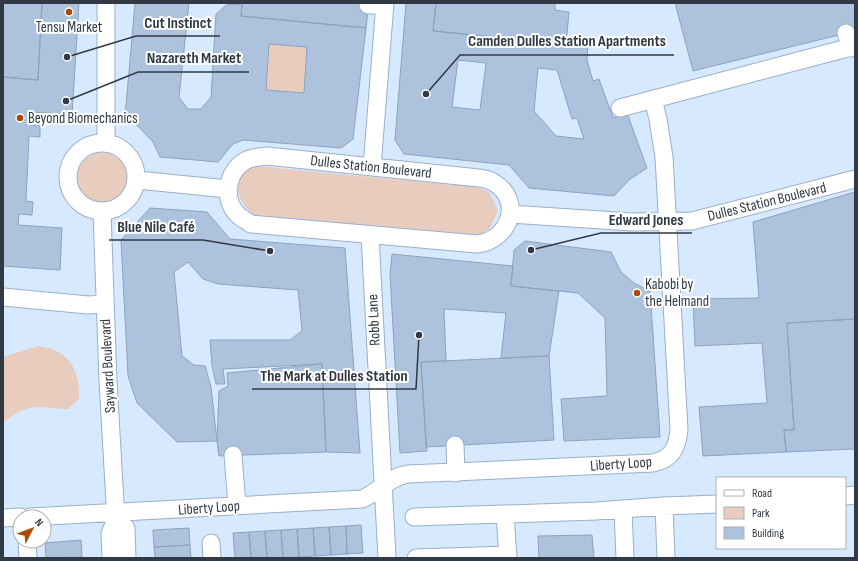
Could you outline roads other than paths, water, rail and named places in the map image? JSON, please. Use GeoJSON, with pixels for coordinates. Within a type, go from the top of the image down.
{"type":"FeatureCollection","features":[{"type":"Feature","properties":{"kind":"street"},"geometry":{"type":"LineString","coordinates":[[106,3],[106,143]]}},
{"type":"Feature","properties":{"kind":"street"},"geometry":{"type":"LineString","coordinates":[[372,167],[379,4]]}},
{"type":"Feature","properties":{"kind":"street"},"geometry":{"type":"LineString","coordinates":[[620,108],[851,42]]}},
{"type":"Feature","properties":{"kind":"street","name":"Liberty Loop"},"geometry":{"type":"LineString","coordinates":[[52,517],[116,516],[237,506],[362,499],[383,481],[402,475],[653,464],[663,461],[675,448],[679,430],[668,220],[662,140],[653,99]]}},
{"type":"Feature","properties":{"kind":"street"},"geometry":{"type":"LineString","coordinates":[[95,143],[106,143],[121,148],[132,160],[136,170],[137,180],[129,199],[122,206],[102,212],[91,210],[81,205],[71,191],[68,175],[70,164],[76,154],[84,147],[95,143]]}},
{"type":"Feature","properties":{"kind":"street","name":"Dulles Station Boulevard"},"geometry":{"type":"LineString","coordinates":[[228,188],[235,169],[244,161],[255,157],[267,156],[492,181],[501,188],[509,202],[510,214],[617,221],[692,221],[855,179]]}},
{"type":"Feature","properties":{"kind":"street"},"geometry":{"type":"LineString","coordinates":[[137,180],[228,188],[231,204],[237,215],[251,224],[370,235],[465,243],[485,243],[496,239],[504,231],[510,214]]}},
{"type":"Feature","properties":{"kind":"street","name":"Sayward Boulevard"},"geometry":{"type":"LineString","coordinates":[[102,212],[105,304],[116,516],[110,533],[111,558]]}},
{"type":"Feature","properties":{"kind":"street","name":"Robb Lane"},"geometry":{"type":"LineString","coordinates":[[370,235],[383,481]]}},
{"type":"Feature","properties":{"kind":"street"},"geometry":{"type":"LineString","coordinates":[[3,297],[88,305],[105,304]]}},
{"type":"Feature","properties":{"kind":"street"},"geometry":{"type":"LineString","coordinates":[[455,445],[456,473]]}},
{"type":"Feature","properties":{"kind":"street"},"geometry":{"type":"LineString","coordinates":[[233,455],[237,506]]}},
{"type":"Feature","properties":{"kind":"street"},"geometry":{"type":"LineString","coordinates":[[383,481],[387,558]]}},
{"type":"Feature","properties":{"kind":"street"},"geometry":{"type":"LineString","coordinates":[[414,517],[716,504]]}},
{"type":"Feature","properties":{"kind":"street"},"geometry":{"type":"LineString","coordinates":[[664,506],[666,558]]}},
{"type":"Feature","properties":{"kind":"street"},"geometry":{"type":"LineString","coordinates":[[623,509],[625,558]]}},
{"type":"Feature","properties":{"kind":"street"},"geometry":{"type":"LineString","coordinates":[[416,558],[508,557],[505,514]]}},
{"type":"Feature","properties":{"kind":"street"},"geometry":{"type":"LineString","coordinates":[[116,516],[126,528],[127,558]]}},
{"type":"Feature","properties":{"kind":"place","name":"Tensu Market"},"geometry":{"type":"Point","coordinates":[69,12]}},
{"type":"Feature","properties":{"kind":"place","name":"Cut Instinct"},"geometry":{"type":"Point","coordinates":[67,57]}},
{"type":"Feature","properties":{"kind":"place","name":"Camden Dulles Station Apartments"},"geometry":{"type":"Point","coordinates":[426,94]}},
{"type":"Feature","properties":{"kind":"place","name":"Nazareth Market"},"geometry":{"type":"Point","coordinates":[66,101]}},
{"type":"Feature","properties":{"kind":"place","name":"Beyond Biomechanics"},"geometry":{"type":"Point","coordinates":[20,118]}},
{"type":"Feature","properties":{"kind":"place","name":"Edward Jones"},"geometry":{"type":"Point","coordinates":[531,250]}},
{"type":"Feature","properties":{"kind":"place","name":"Blue Nile Café"},"geometry":{"type":"Point","coordinates":[270,251]}},
{"type":"Feature","properties":{"kind":"place","name":"Kabobi by the Helmand"},"geometry":{"type":"Point","coordinates":[637,293]}},
{"type":"Feature","properties":{"kind":"place","name":"The Mark at Dulles Station"},"geometry":{"type":"Point","coordinates":[419,335]}}]}
